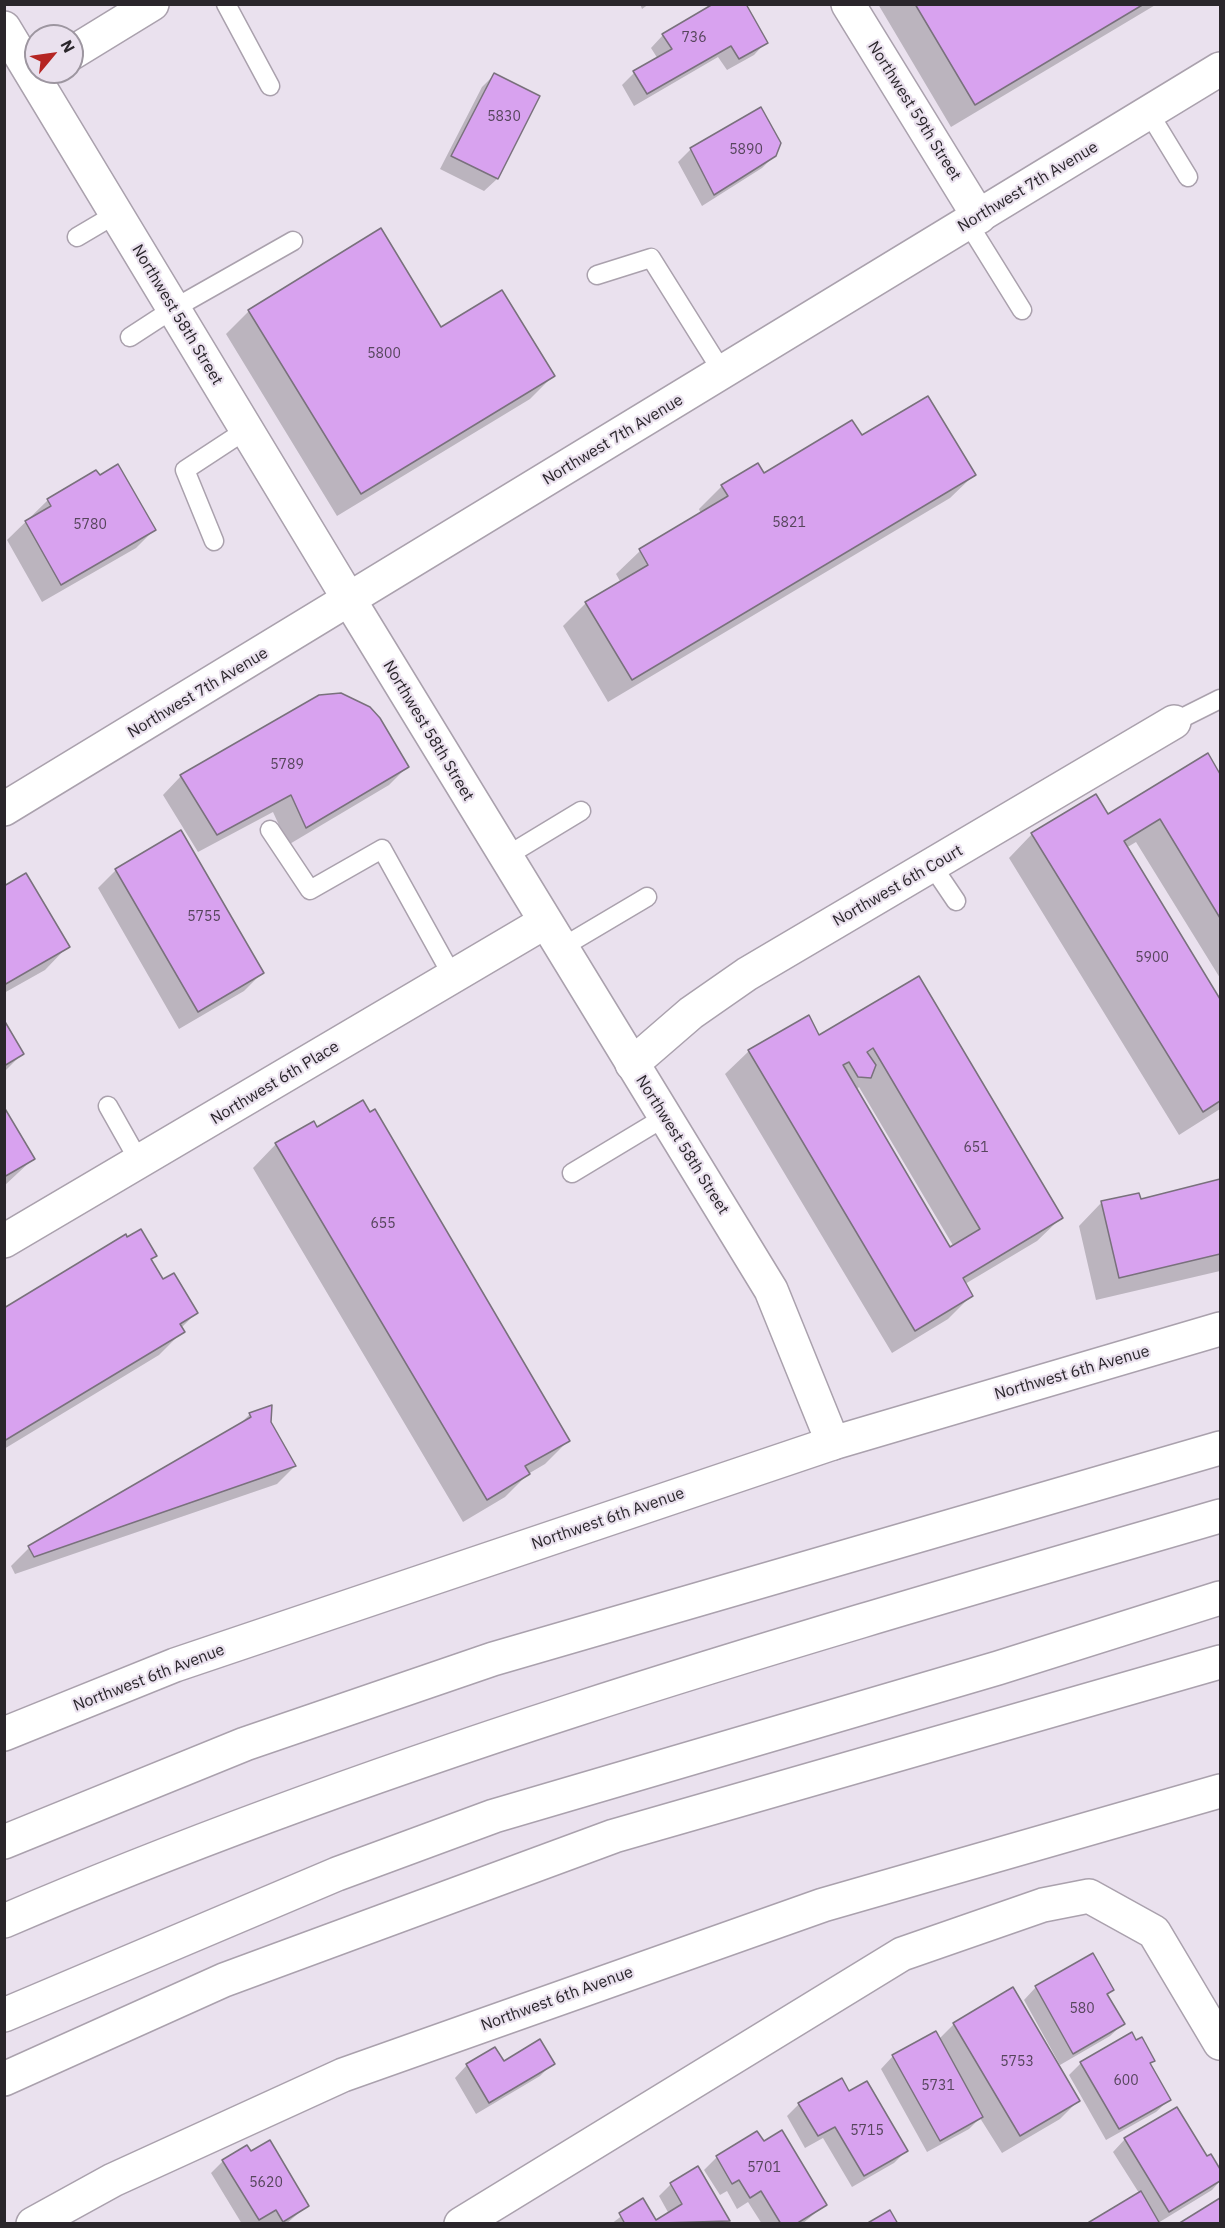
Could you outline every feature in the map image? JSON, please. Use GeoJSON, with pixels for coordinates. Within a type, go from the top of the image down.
{"type":"FeatureCollection","features":[{"type":"Feature","properties":{"kind":"main road"},"geometry":{"type":"LineString","coordinates":[[84,46],[152,4]]}},
{"type":"Feature","properties":{"kind":"main road","name":"Northwest 59th Street"},"geometry":{"type":"LineString","coordinates":[[848,4],[974,220]]}},
{"type":"Feature","properties":{"kind":"main road","name":"Northwest 58th Street"},"geometry":{"type":"LineString","coordinates":[[4,28],[24,55]]}},
{"type":"Feature","properties":{"kind":"main road","name":"Northwest 7th Avenue"},"geometry":{"type":"LineString","coordinates":[[4,809],[350,601],[1221,69]]}},
{"type":"Feature","properties":{"kind":"main road","name":"Northwest 58th Street"},"geometry":{"type":"LineString","coordinates":[[44,84],[116,214],[173,309],[771,1290],[833,1443]]}},
{"type":"Feature","properties":{"kind":"main road","name":"Northwest 6th Court"},"geometry":{"type":"LineString","coordinates":[[632,1064],[691,1013],[747,974],[933,867],[1174,722]]}},
{"type":"Feature","properties":{"kind":"main road","name":"Northwest 6th Place"},"geometry":{"type":"LineString","coordinates":[[4,1240],[453,977],[553,935]]}},
{"type":"Feature","properties":{"kind":"main road","name":"Northwest 6th Avenue"},"geometry":{"type":"LineString","coordinates":[[4,1734],[175,1665],[833,1443],[1221,1329]]}},
{"type":"Feature","properties":{"kind":"main road"},"geometry":{"type":"LineString","coordinates":[[4,1842],[245,1744],[493,1659],[1221,1448]]}},
{"type":"Feature","properties":{"kind":"main road"},"geometry":{"type":"LineString","coordinates":[[4,1921],[110,1876],[381,1775],[805,1637],[1221,1516]]}},
{"type":"Feature","properties":{"kind":"main road"},"geometry":{"type":"LineString","coordinates":[[4,2015],[337,1874],[494,1816],[998,1668],[1221,1598]]}},
{"type":"Feature","properties":{"kind":"main road"},"geometry":{"type":"LineString","coordinates":[[4,2079],[224,1980],[614,1836],[1221,1662]]}},
{"type":"Feature","properties":{"kind":"main road","name":"Northwest 6th Avenue"},"geometry":{"type":"LineString","coordinates":[[33,2223],[113,2180],[342,2075],[822,1905],[1221,1791]]}},
{"type":"Feature","properties":{"kind":"main road"},"geometry":{"type":"LineString","coordinates":[[461,2223],[902,1954],[1043,1905],[1089,1896],[1154,1932],[1221,2043]]}},
{"type":"Feature","properties":{"kind":"lane"},"geometry":{"type":"LineString","coordinates":[[226,4],[270,86]]}},
{"type":"Feature","properties":{"kind":"lane"},"geometry":{"type":"LineString","coordinates":[[1149,113],[1188,177]]}},
{"type":"Feature","properties":{"kind":"lane"},"geometry":{"type":"LineString","coordinates":[[78,237],[116,214]]}},
{"type":"Feature","properties":{"kind":"lane"},"geometry":{"type":"LineString","coordinates":[[974,220],[1022,310]]}},
{"type":"Feature","properties":{"kind":"lane"},"geometry":{"type":"LineString","coordinates":[[130,337],[173,309],[293,241]]}},
{"type":"Feature","properties":{"kind":"lane"},"geometry":{"type":"LineString","coordinates":[[597,275],[651,258],[723,373]]}},
{"type":"Feature","properties":{"kind":"lane"},"geometry":{"type":"LineString","coordinates":[[214,541],[185,470],[246,430]]}},
{"type":"Feature","properties":{"kind":"lane"},"geometry":{"type":"LineString","coordinates":[[1174,722],[1221,699]]}},
{"type":"Feature","properties":{"kind":"lane"},"geometry":{"type":"LineString","coordinates":[[505,857],[581,811]]}},
{"type":"Feature","properties":{"kind":"lane"},"geometry":{"type":"LineString","coordinates":[[270,830],[310,890],[382,849],[453,977]]}},
{"type":"Feature","properties":{"kind":"lane"},"geometry":{"type":"LineString","coordinates":[[933,867],[956,902]]}},
{"type":"Feature","properties":{"kind":"lane"},"geometry":{"type":"LineString","coordinates":[[553,935],[646,897]]}},
{"type":"Feature","properties":{"kind":"lane"},"geometry":{"type":"LineString","coordinates":[[108,1106],[140,1161]]}},
{"type":"Feature","properties":{"kind":"lane"},"geometry":{"type":"LineString","coordinates":[[573,1173],[664,1117]]}},
{"type":"Feature","properties":{"kind":"building"},"geometry":{"type":"Polygon","coordinates":[[[713,4],[746,4],[768,43],[739,59],[731,46],[647,94],[633,71],[672,49],[662,34],[713,4]]]}},
{"type":"Feature","properties":{"kind":"building"},"geometry":{"type":"Polygon","coordinates":[[[915,4],[1144,4],[975,105],[915,4]]]}},
{"type":"Feature","properties":{"kind":"building"},"geometry":{"type":"Polygon","coordinates":[[[494,73],[540,96],[498,179],[451,156],[494,73]]]}},
{"type":"Feature","properties":{"kind":"building"},"geometry":{"type":"Polygon","coordinates":[[[761,107],[781,143],[776,156],[714,195],[690,148],[761,107]]]}},
{"type":"Feature","properties":{"kind":"building"},"geometry":{"type":"Polygon","coordinates":[[[381,228],[441,327],[502,290],[555,376],[361,494],[248,310],[381,228]]]}},
{"type":"Feature","properties":{"kind":"building"},"geometry":{"type":"Polygon","coordinates":[[[928,396],[976,475],[632,680],[585,602],[648,565],[639,549],[728,496],[721,485],[758,463],[764,473],[852,420],[862,435],[928,396]]]}},
{"type":"Feature","properties":{"kind":"building"},"geometry":{"type":"Polygon","coordinates":[[[118,464],[156,530],[61,585],[25,521],[51,506],[47,499],[96,470],[100,475],[118,464]]]}},
{"type":"Feature","properties":{"kind":"building"},"geometry":{"type":"Polygon","coordinates":[[[341,693],[370,707],[380,718],[409,767],[306,828],[291,795],[217,835],[180,775],[319,695],[341,693]]]}},
{"type":"Feature","properties":{"kind":"building"},"geometry":{"type":"Polygon","coordinates":[[[1208,753],[1220,774],[1220,918],[1160,819],[1124,841],[1220,999],[1220,1101],[1203,1112],[1031,833],[1096,794],[1108,814],[1208,753]]]}},
{"type":"Feature","properties":{"kind":"building"},"geometry":{"type":"Polygon","coordinates":[[[181,830],[264,973],[198,1012],[115,869],[181,830]]]}},
{"type":"Feature","properties":{"kind":"building"},"geometry":{"type":"Polygon","coordinates":[[[26,873],[70,947],[4,985],[4,886],[26,873]]]}},
{"type":"Feature","properties":{"kind":"building"},"geometry":{"type":"Polygon","coordinates":[[[919,976],[1063,1218],[963,1278],[973,1296],[915,1331],[748,1050],[809,1015],[819,1035],[919,976]],[[873,1048],[867,1052],[876,1065],[871,1078],[858,1077],[849,1062],[843,1065],[950,1247],[980,1229],[873,1048]]]}},
{"type":"Feature","properties":{"kind":"building"},"geometry":{"type":"Polygon","coordinates":[[[4,1020],[24,1054],[4,1066],[4,1020]]]}},
{"type":"Feature","properties":{"kind":"building"},"geometry":{"type":"Polygon","coordinates":[[[363,1100],[370,1112],[375,1109],[570,1441],[525,1466],[530,1474],[487,1500],[275,1143],[314,1121],[317,1127],[363,1100]]]}},
{"type":"Feature","properties":{"kind":"building"},"geometry":{"type":"Polygon","coordinates":[[[4,1107],[35,1159],[4,1177],[4,1107]]]}},
{"type":"Feature","properties":{"kind":"building"},"geometry":{"type":"Polygon","coordinates":[[[1220,1179],[1220,1254],[1119,1278],[1101,1201],[1139,1193],[1141,1199],[1220,1179]]]}},
{"type":"Feature","properties":{"kind":"building"},"geometry":{"type":"Polygon","coordinates":[[[141,1229],[157,1256],[151,1259],[163,1279],[174,1273],[198,1313],[180,1324],[185,1332],[4,1441],[4,1308],[126,1234],[127,1237],[141,1229]]]}},
{"type":"Feature","properties":{"kind":"building"},"geometry":{"type":"Polygon","coordinates":[[[272,1405],[271,1422],[296,1466],[34,1557],[28,1546],[251,1417],[249,1413],[272,1405]]]}},
{"type":"Feature","properties":{"kind":"building"},"geometry":{"type":"Polygon","coordinates":[[[1093,1953],[1114,1990],[1107,1994],[1125,2024],[1073,2054],[1035,1986],[1093,1953]]]}},
{"type":"Feature","properties":{"kind":"building"},"geometry":{"type":"Polygon","coordinates":[[[1013,1987],[1080,2101],[1020,2136],[953,2023],[1013,1987]]]}},
{"type":"Feature","properties":{"kind":"building"},"geometry":{"type":"Polygon","coordinates":[[[936,2031],[983,2117],[940,2141],[892,2055],[936,2031]]]}},
{"type":"Feature","properties":{"kind":"building"},"geometry":{"type":"Polygon","coordinates":[[[1132,2032],[1136,2040],[1142,2037],[1155,2061],[1150,2063],[1171,2100],[1119,2129],[1080,2062],[1132,2032]]]}},
{"type":"Feature","properties":{"kind":"building"},"geometry":{"type":"Polygon","coordinates":[[[540,2039],[555,2064],[489,2103],[466,2064],[495,2047],[504,2061],[540,2039]]]}},
{"type":"Feature","properties":{"kind":"building"},"geometry":{"type":"Polygon","coordinates":[[[842,2078],[849,2091],[867,2081],[908,2151],[864,2176],[835,2127],[818,2136],[798,2103],[842,2078]]]}},
{"type":"Feature","properties":{"kind":"building"},"geometry":{"type":"Polygon","coordinates":[[[1177,2107],[1207,2156],[1211,2154],[1220,2169],[1220,2181],[1169,2212],[1124,2138],[1177,2107]]]}},
{"type":"Feature","properties":{"kind":"building"},"geometry":{"type":"Polygon","coordinates":[[[782,2130],[827,2205],[796,2224],[781,2224],[761,2191],[750,2198],[739,2180],[732,2184],[716,2156],[757,2131],[764,2141],[782,2130]]]}},
{"type":"Feature","properties":{"kind":"building"},"geometry":{"type":"Polygon","coordinates":[[[270,2140],[309,2206],[283,2222],[276,2210],[259,2220],[222,2160],[247,2145],[251,2151],[270,2140]]]}},
{"type":"Feature","properties":{"kind":"building"},"geometry":{"type":"Polygon","coordinates":[[[698,2166],[730,2221],[625,2224],[619,2213],[643,2198],[656,2220],[682,2204],[670,2183],[698,2166]]]}},
{"type":"Feature","properties":{"kind":"building"},"geometry":{"type":"Polygon","coordinates":[[[1141,2191],[1160,2224],[1086,2224],[1141,2191]]]}},
{"type":"Feature","properties":{"kind":"building"},"geometry":{"type":"Polygon","coordinates":[[[1220,2198],[1220,2224],[1178,2224],[1220,2198]]]}},
{"type":"Feature","properties":{"kind":"building"},"geometry":{"type":"Polygon","coordinates":[[[890,2210],[898,2224],[866,2224],[890,2210]]]}}]}
